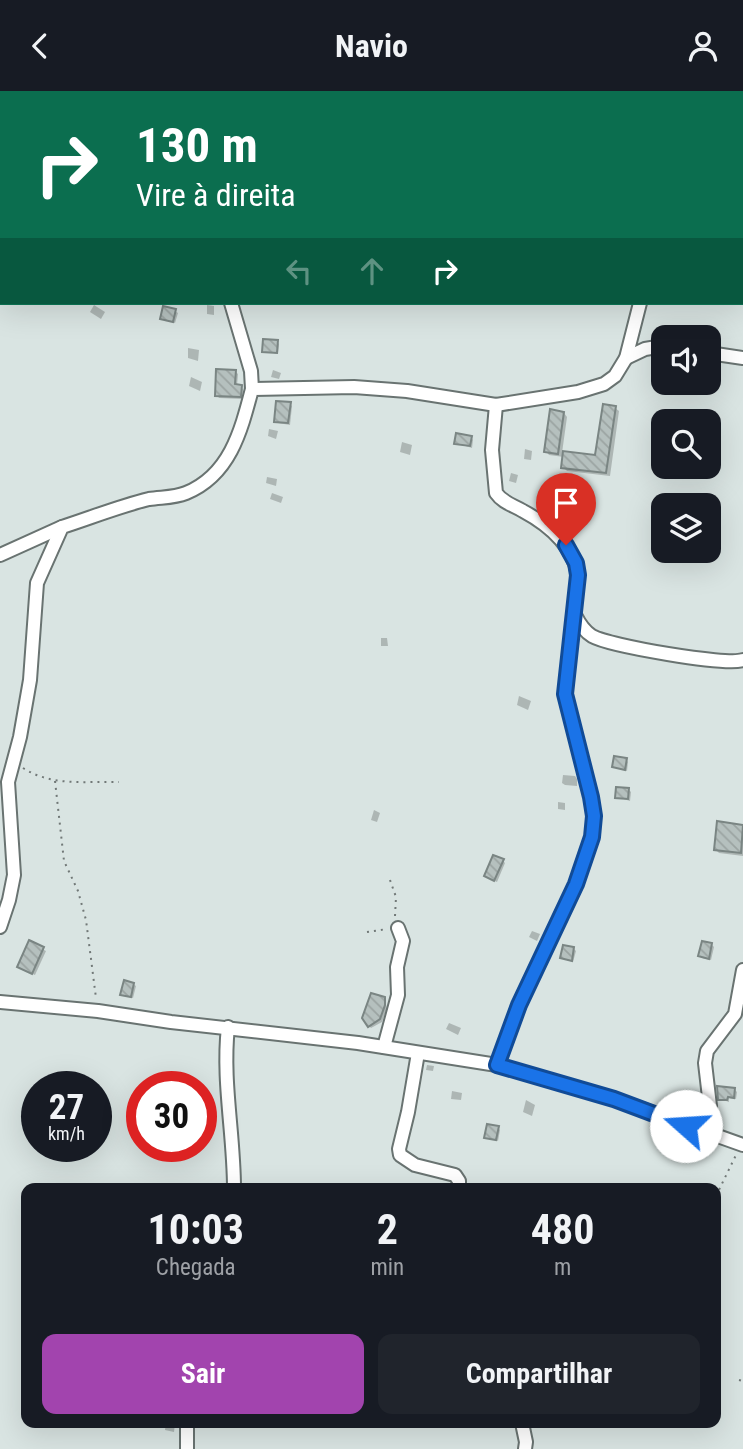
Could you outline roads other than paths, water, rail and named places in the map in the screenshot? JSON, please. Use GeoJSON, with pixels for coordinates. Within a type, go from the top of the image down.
{"type":"FeatureCollection","features":[{"type":"Feature","properties":{"kind":"street"},"geometry":{"type":"LineString","coordinates":[[0,555],[62,527],[151,499],[186,493],[212,478],[233,449],[252,389],[251,371],[232,305]]}},
{"type":"Feature","properties":{"kind":"street"},"geometry":{"type":"LineString","coordinates":[[252,389],[354,387],[407,391],[496,405],[578,392],[604,384],[615,376],[626,358],[639,305]]}},
{"type":"Feature","properties":{"kind":"street"},"geometry":{"type":"LineString","coordinates":[[631,338],[645,349]]}},
{"type":"Feature","properties":{"kind":"street"},"geometry":{"type":"LineString","coordinates":[[626,358],[651,348]]}},
{"type":"Feature","properties":{"kind":"street"},"geometry":{"type":"LineString","coordinates":[[721,355],[743,358]]}},
{"type":"Feature","properties":{"kind":"street"},"geometry":{"type":"LineString","coordinates":[[496,405],[492,450],[496,493],[508,504],[532,516],[566,545],[576,563],[578,575],[575,615],[565,694],[594,816],[592,837],[576,884],[519,1005],[497,1065]]}},
{"type":"Feature","properties":{"kind":"street"},"geometry":{"type":"LineString","coordinates":[[0,927],[14,875],[8,782],[30,680],[37,583],[62,527]]}},
{"type":"Feature","properties":{"kind":"street"},"geometry":{"type":"LineString","coordinates":[[575,615],[585,630],[602,639],[673,655],[724,662],[743,660]]}},
{"type":"Feature","properties":{"kind":"street"},"geometry":{"type":"LineString","coordinates":[[384,1047],[398,995],[397,967],[403,941],[398,927]]}},
{"type":"Feature","properties":{"kind":"street"},"geometry":{"type":"LineString","coordinates":[[706,1132],[710,1106],[705,1063],[707,1051],[735,1014],[743,970]]}},
{"type":"Feature","properties":{"kind":"street"},"geometry":{"type":"LineString","coordinates":[[0,1002],[228,1027],[497,1065],[614,1099],[742,1145]]}},
{"type":"Feature","properties":{"kind":"street"},"geometry":{"type":"LineString","coordinates":[[228,1027],[225,1055],[234,1183]]}},
{"type":"Feature","properties":{"kind":"street"},"geometry":{"type":"LineString","coordinates":[[418,1053],[400,1155],[415,1165],[455,1175],[459,1183]]}},
{"type":"Feature","properties":{"kind":"street"},"geometry":{"type":"LineString","coordinates":[[187,1428],[187,1449]]}},
{"type":"Feature","properties":{"kind":"street"},"geometry":{"type":"LineString","coordinates":[[523,1428],[525,1449]]}}]}
